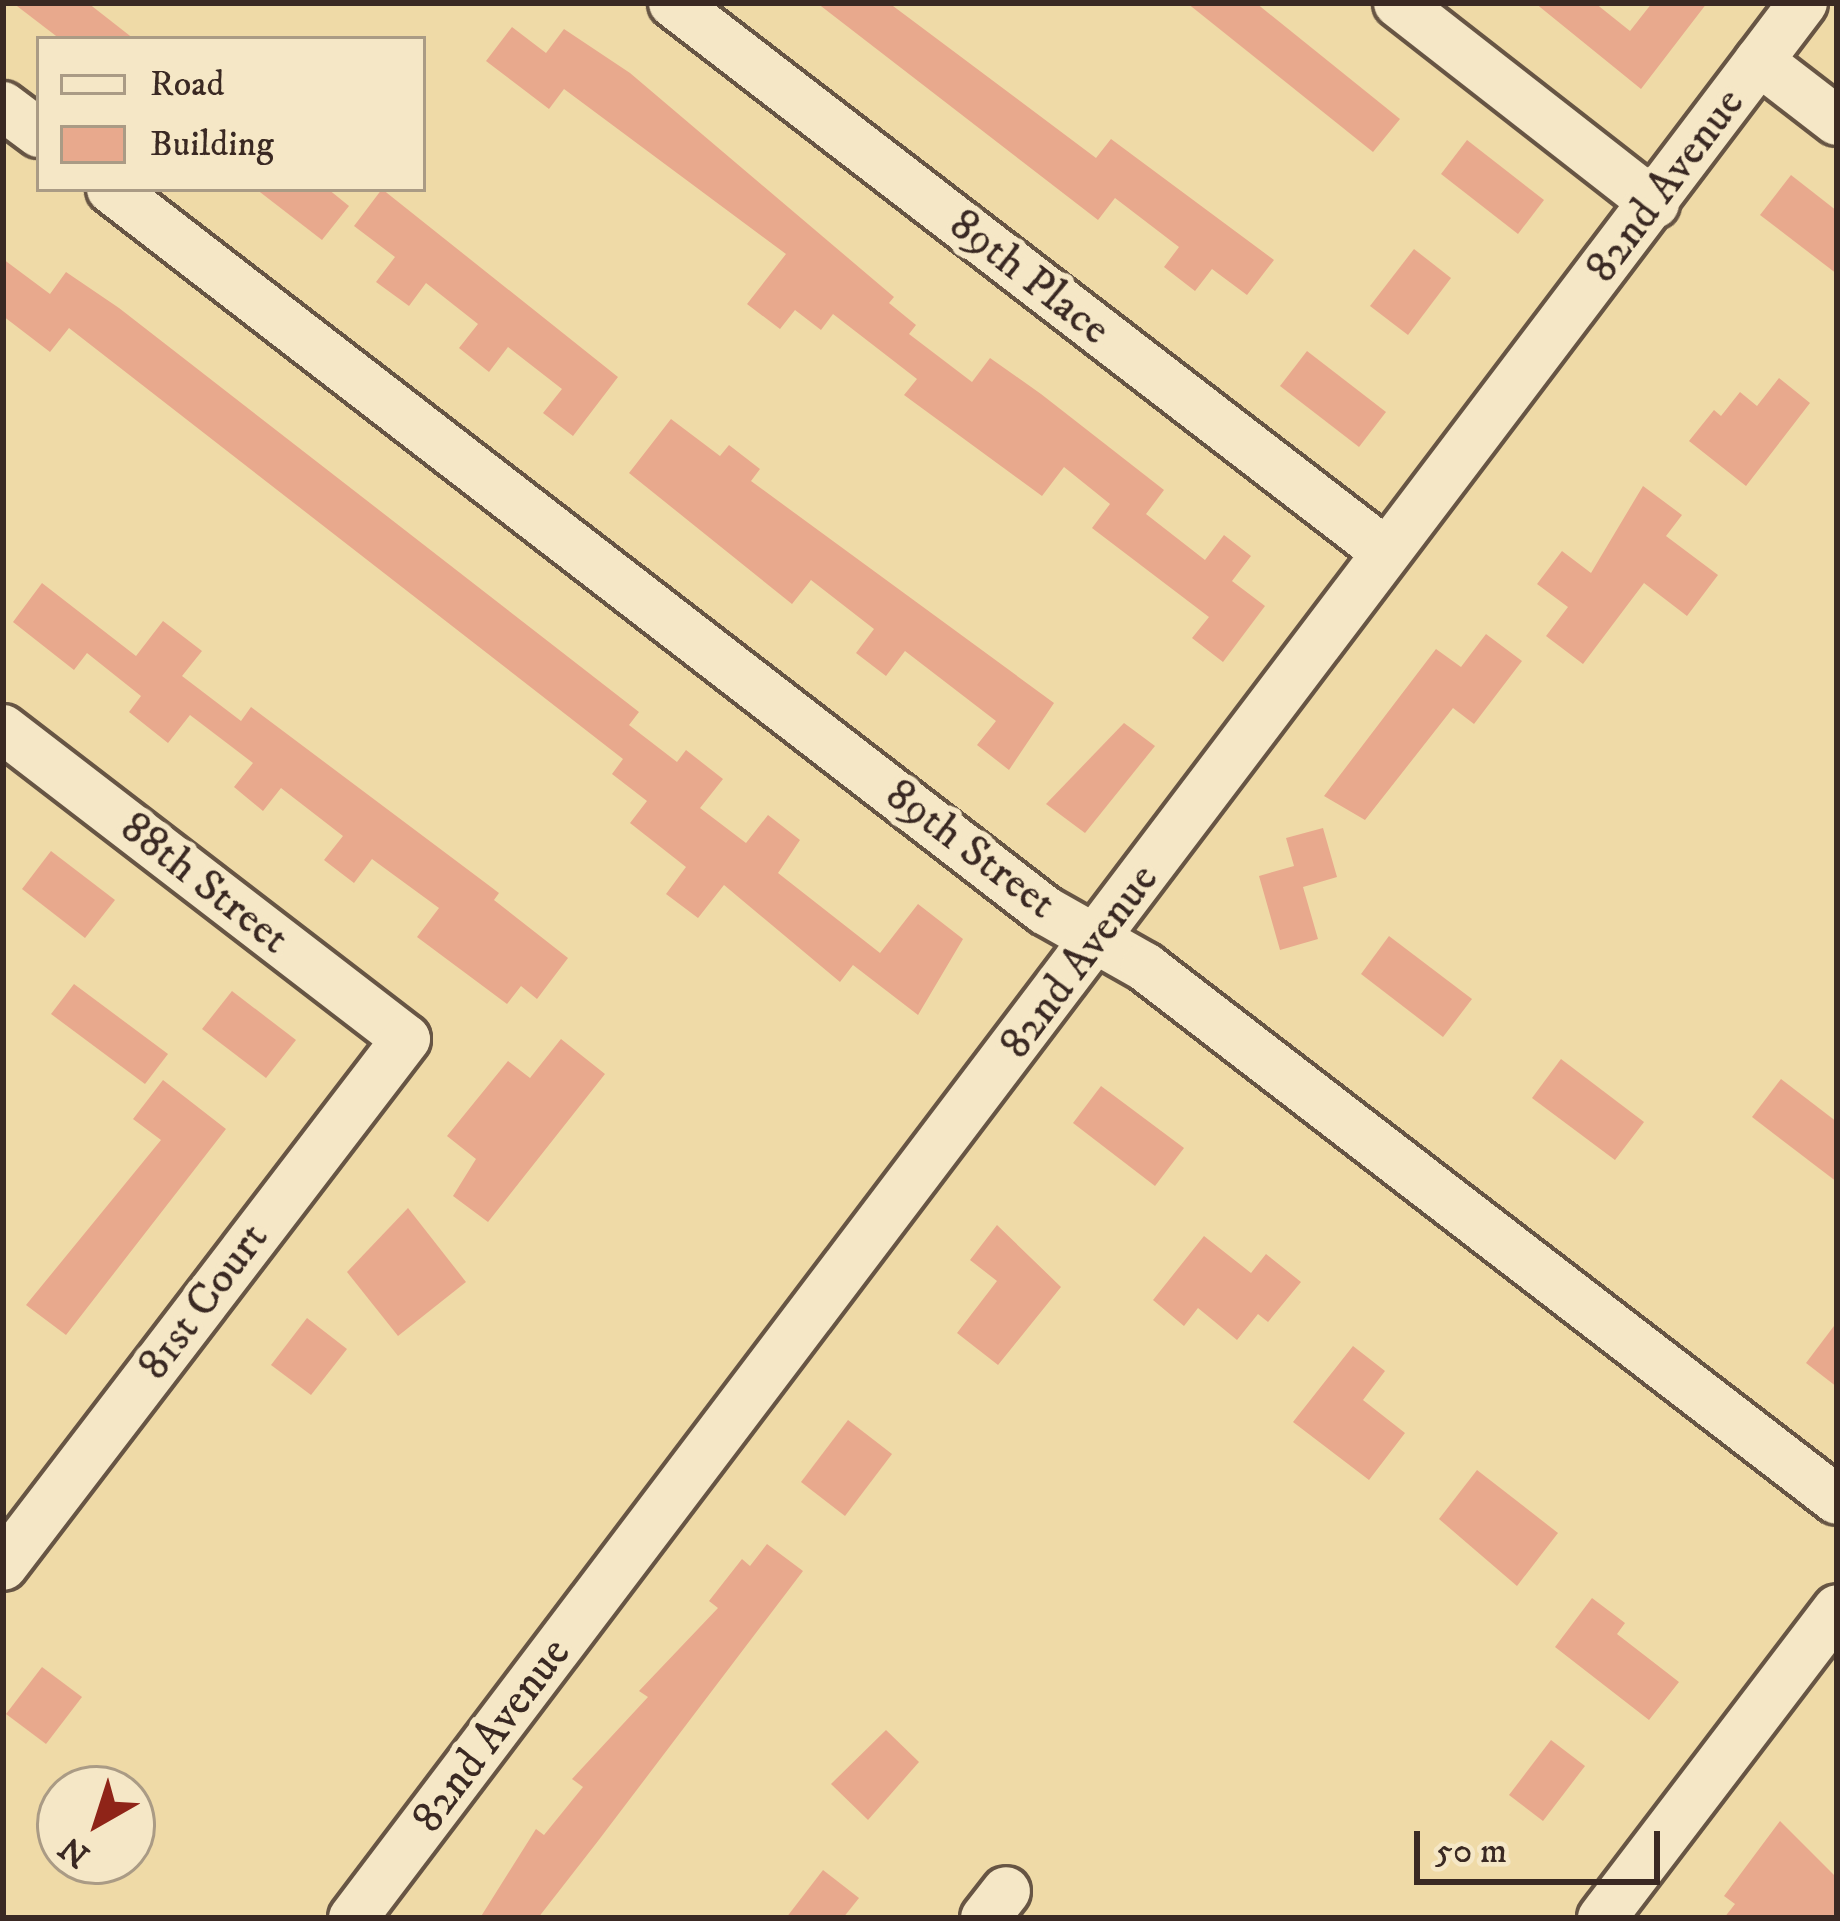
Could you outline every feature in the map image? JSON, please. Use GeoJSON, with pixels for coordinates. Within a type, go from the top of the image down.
{"type":"FeatureCollection","features":[{"type":"Feature","properties":{"kind":"street","name":"89th Place"},"geometry":{"type":"LineString","coordinates":[[673,3],[1386,552]]}},
{"type":"Feature","properties":{"kind":"street"},"geometry":{"type":"LineString","coordinates":[[1398,3],[1654,204]]}},
{"type":"Feature","properties":{"kind":"street","name":"82nd Avenue"},"geometry":{"type":"LineString","coordinates":[[353,1918],[1804,3]]}},
{"type":"Feature","properties":{"kind":"street"},"geometry":{"type":"LineString","coordinates":[[1759,61],[1837,122]]}},
{"type":"Feature","properties":{"kind":"street"},"geometry":{"type":"LineString","coordinates":[[3,106],[36,131]]}},
{"type":"Feature","properties":{"kind":"street","name":"89th Street"},"geometry":{"type":"LineString","coordinates":[[115,192],[1046,911],[1145,967],[1837,1500]]}},
{"type":"Feature","properties":{"kind":"street","name":"88th Street"},"geometry":{"type":"LineString","coordinates":[[8,744],[406,1039]]}},
{"type":"Feature","properties":{"kind":"street","name":"81st Court"},"geometry":{"type":"LineString","coordinates":[[3,1566],[406,1039]]}},
{"type":"Feature","properties":{"kind":"street"},"geometry":{"type":"LineString","coordinates":[[1602,1918],[1837,1609]]}},
{"type":"Feature","properties":{"kind":"building"},"geometry":{"type":"Polygon","coordinates":[[[13,3],[88,3],[130,36],[56,36],[13,3]]]}},
{"type":"Feature","properties":{"kind":"building"},"geometry":{"type":"Polygon","coordinates":[[[817,3],[889,3],[1096,158],[1111,139],[1274,260],[1247,295],[1212,269],[1195,291],[1164,267],[1179,247],[1115,198],[1098,220],[817,3]]]}},
{"type":"Feature","properties":{"kind":"building"},"geometry":{"type":"Polygon","coordinates":[[[1187,3],[1256,3],[1400,119],[1373,152],[1187,3]]]}},
{"type":"Feature","properties":{"kind":"building"},"geometry":{"type":"Polygon","coordinates":[[[1535,3],[1595,3],[1630,31],[1652,3],[1707,3],[1641,89],[1535,3]]]}},
{"type":"Feature","properties":{"kind":"building"},"geometry":{"type":"Polygon","coordinates":[[[512,27],[546,53],[564,29],[630,73],[894,297],[889,303],[916,325],[909,334],[972,382],[990,358],[1041,394],[1164,490],[1146,514],[1205,560],[1224,535],[1251,556],[1232,581],[1265,606],[1223,662],[1192,638],[1209,617],[1092,528],[1110,504],[1064,467],[1042,496],[904,395],[917,379],[833,314],[821,330],[795,310],[780,329],[747,304],[786,254],[564,89],[549,109],[486,61],[512,27]]]}},
{"type":"Feature","properties":{"kind":"building"},"geometry":{"type":"Polygon","coordinates":[[[1467,140],[1544,200],[1518,234],[1441,174],[1467,140]]]}},
{"type":"Feature","properties":{"kind":"building"},"geometry":{"type":"Polygon","coordinates":[[[1791,175],[1837,211],[1837,274],[1760,215],[1791,175]]]}},
{"type":"Feature","properties":{"kind":"building"},"geometry":{"type":"Polygon","coordinates":[[[260,192],[332,192],[349,206],[322,240],[260,192]]]}},
{"type":"Feature","properties":{"kind":"building"},"geometry":{"type":"Polygon","coordinates":[[[380,192],[386,192],[618,377],[573,436],[543,413],[562,389],[508,347],[489,372],[459,348],[478,324],[426,283],[409,306],[376,282],[395,257],[354,226],[380,192]]]}},
{"type":"Feature","properties":{"kind":"building"},"geometry":{"type":"Polygon","coordinates":[[[1414,249],[1451,278],[1408,335],[1370,306],[1414,249]]]}},
{"type":"Feature","properties":{"kind":"building"},"geometry":{"type":"Polygon","coordinates":[[[3,259],[50,294],[66,272],[119,308],[639,712],[629,725],[677,762],[686,750],[723,779],[700,808],[746,843],[768,815],[800,840],[778,873],[880,953],[918,904],[963,939],[918,1015],[853,965],[840,982],[724,885],[698,918],[666,894],[686,867],[630,823],[647,801],[612,774],[623,759],[69,328],[50,352],[3,316],[3,259]]]}},
{"type":"Feature","properties":{"kind":"building"},"geometry":{"type":"Polygon","coordinates":[[[1307,351],[1386,412],[1359,447],[1280,386],[1307,351]]]}},
{"type":"Feature","properties":{"kind":"building"},"geometry":{"type":"Polygon","coordinates":[[[1779,378],[1810,403],[1746,486],[1689,441],[1714,410],[1721,416],[1740,392],[1757,406],[1779,378]]]}},
{"type":"Feature","properties":{"kind":"building"},"geometry":{"type":"Polygon","coordinates":[[[671,419],[720,456],[729,445],[760,469],[751,481],[1054,703],[1009,770],[977,745],[996,721],[905,651],[886,676],[856,653],[874,629],[811,580],[792,604],[629,473],[671,419]]]}},
{"type":"Feature","properties":{"kind":"building"},"geometry":{"type":"Polygon","coordinates":[[[1643,486],[1682,515],[1666,536],[1718,575],[1687,616],[1644,583],[1583,664],[1546,636],[1568,607],[1537,584],[1562,551],[1591,573],[1643,486]]]}},
{"type":"Feature","properties":{"kind":"building"},"geometry":{"type":"Polygon","coordinates":[[[42,583],[136,656],[163,621],[202,651],[182,676],[241,721],[251,707],[499,893],[494,900],[568,958],[537,999],[521,986],[507,1004],[417,937],[439,908],[372,859],[354,883],[324,860],[343,836],[281,788],[263,811],[234,787],[253,763],[190,715],[168,743],[129,712],[141,696],[87,653],[74,670],[13,622],[42,583]]]}},
{"type":"Feature","properties":{"kind":"building"},"geometry":{"type":"Polygon","coordinates":[[[1486,634],[1522,661],[1474,724],[1453,708],[1365,820],[1324,796],[1436,649],[1461,667],[1486,634]]]}},
{"type":"Feature","properties":{"kind":"building"},"geometry":{"type":"Polygon","coordinates":[[[1124,723],[1155,746],[1085,833],[1046,804],[1124,723]]]}},
{"type":"Feature","properties":{"kind":"building"},"geometry":{"type":"Polygon","coordinates":[[[1323,828],[1337,877],[1303,887],[1318,939],[1280,950],[1259,876],[1294,866],[1286,838],[1323,828]]]}},
{"type":"Feature","properties":{"kind":"building"},"geometry":{"type":"Polygon","coordinates":[[[51,851],[115,900],[85,938],[22,889],[51,851]]]}},
{"type":"Feature","properties":{"kind":"building"},"geometry":{"type":"Polygon","coordinates":[[[1389,936],[1472,999],[1443,1037],[1361,974],[1389,936]]]}},
{"type":"Feature","properties":{"kind":"building"},"geometry":{"type":"Polygon","coordinates":[[[74,984],[168,1054],[145,1084],[51,1014],[74,984]]]}},
{"type":"Feature","properties":{"kind":"building"},"geometry":{"type":"Polygon","coordinates":[[[232,991],[296,1040],[266,1078],[202,1029],[232,991]]]}},
{"type":"Feature","properties":{"kind":"building"},"geometry":{"type":"Polygon","coordinates":[[[561,1039],[605,1074],[488,1222],[453,1196],[476,1159],[447,1136],[508,1061],[530,1078],[561,1039]]]}},
{"type":"Feature","properties":{"kind":"building"},"geometry":{"type":"Polygon","coordinates":[[[1561,1059],[1644,1122],[1615,1160],[1532,1098],[1561,1059]]]}},
{"type":"Feature","properties":{"kind":"building"},"geometry":{"type":"Polygon","coordinates":[[[1781,1079],[1837,1122],[1837,1182],[1752,1117],[1781,1079]]]}},
{"type":"Feature","properties":{"kind":"building"},"geometry":{"type":"Polygon","coordinates":[[[163,1080],[226,1129],[66,1335],[26,1305],[161,1140],[133,1119],[163,1080]]]}},
{"type":"Feature","properties":{"kind":"building"},"geometry":{"type":"Polygon","coordinates":[[[1101,1086],[1184,1148],[1155,1186],[1073,1123],[1101,1086]]]}},
{"type":"Feature","properties":{"kind":"building"},"geometry":{"type":"Polygon","coordinates":[[[408,1208],[466,1282],[398,1336],[347,1272],[408,1208]]]}},
{"type":"Feature","properties":{"kind":"building"},"geometry":{"type":"Polygon","coordinates":[[[997,1225],[1061,1287],[998,1365],[957,1333],[997,1281],[970,1260],[997,1225]]]}},
{"type":"Feature","properties":{"kind":"building"},"geometry":{"type":"Polygon","coordinates":[[[1204,1236],[1251,1273],[1266,1254],[1301,1282],[1268,1322],[1258,1314],[1237,1340],[1198,1308],[1184,1326],[1153,1300],[1204,1236]]]}},
{"type":"Feature","properties":{"kind":"building"},"geometry":{"type":"Polygon","coordinates":[[[307,1318],[347,1349],[311,1395],[271,1365],[307,1318]]]}},
{"type":"Feature","properties":{"kind":"building"},"geometry":{"type":"Polygon","coordinates":[[[1837,1322],[1837,1387],[1806,1363],[1837,1322]]]}},
{"type":"Feature","properties":{"kind":"building"},"geometry":{"type":"Polygon","coordinates":[[[1353,1346],[1385,1371],[1363,1400],[1405,1433],[1369,1480],[1293,1422],[1353,1346]]]}},
{"type":"Feature","properties":{"kind":"building"},"geometry":{"type":"Polygon","coordinates":[[[848,1420],[892,1454],[845,1516],[801,1482],[848,1420]]]}},
{"type":"Feature","properties":{"kind":"building"},"geometry":{"type":"Polygon","coordinates":[[[1477,1470],[1558,1533],[1517,1586],[1439,1519],[1477,1470]]]}},
{"type":"Feature","properties":{"kind":"building"},"geometry":{"type":"Polygon","coordinates":[[[767,1544],[803,1571],[598,1841],[538,1918],[480,1918],[536,1829],[544,1835],[583,1787],[572,1779],[648,1697],[639,1691],[718,1608],[709,1601],[742,1559],[750,1566],[767,1544]]]}},
{"type":"Feature","properties":{"kind":"building"},"geometry":{"type":"Polygon","coordinates":[[[1592,1598],[1625,1623],[1617,1634],[1679,1682],[1649,1720],[1555,1647],[1592,1598]]]}},
{"type":"Feature","properties":{"kind":"building"},"geometry":{"type":"Polygon","coordinates":[[[42,1667],[82,1697],[46,1744],[6,1714],[42,1667]]]}},
{"type":"Feature","properties":{"kind":"building"},"geometry":{"type":"Polygon","coordinates":[[[886,1730],[919,1762],[868,1820],[831,1784],[886,1730]]]}},
{"type":"Feature","properties":{"kind":"building"},"geometry":{"type":"Polygon","coordinates":[[[1551,1740],[1585,1766],[1543,1821],[1509,1795],[1551,1740]]]}},
{"type":"Feature","properties":{"kind":"building"},"geometry":{"type":"Polygon","coordinates":[[[1780,1821],[1837,1878],[1837,1918],[1724,1918],[1735,1904],[1724,1896],[1780,1821]]]}},
{"type":"Feature","properties":{"kind":"building"},"geometry":{"type":"Polygon","coordinates":[[[823,1870],[859,1898],[843,1918],[786,1918],[823,1870]]]}}]}
